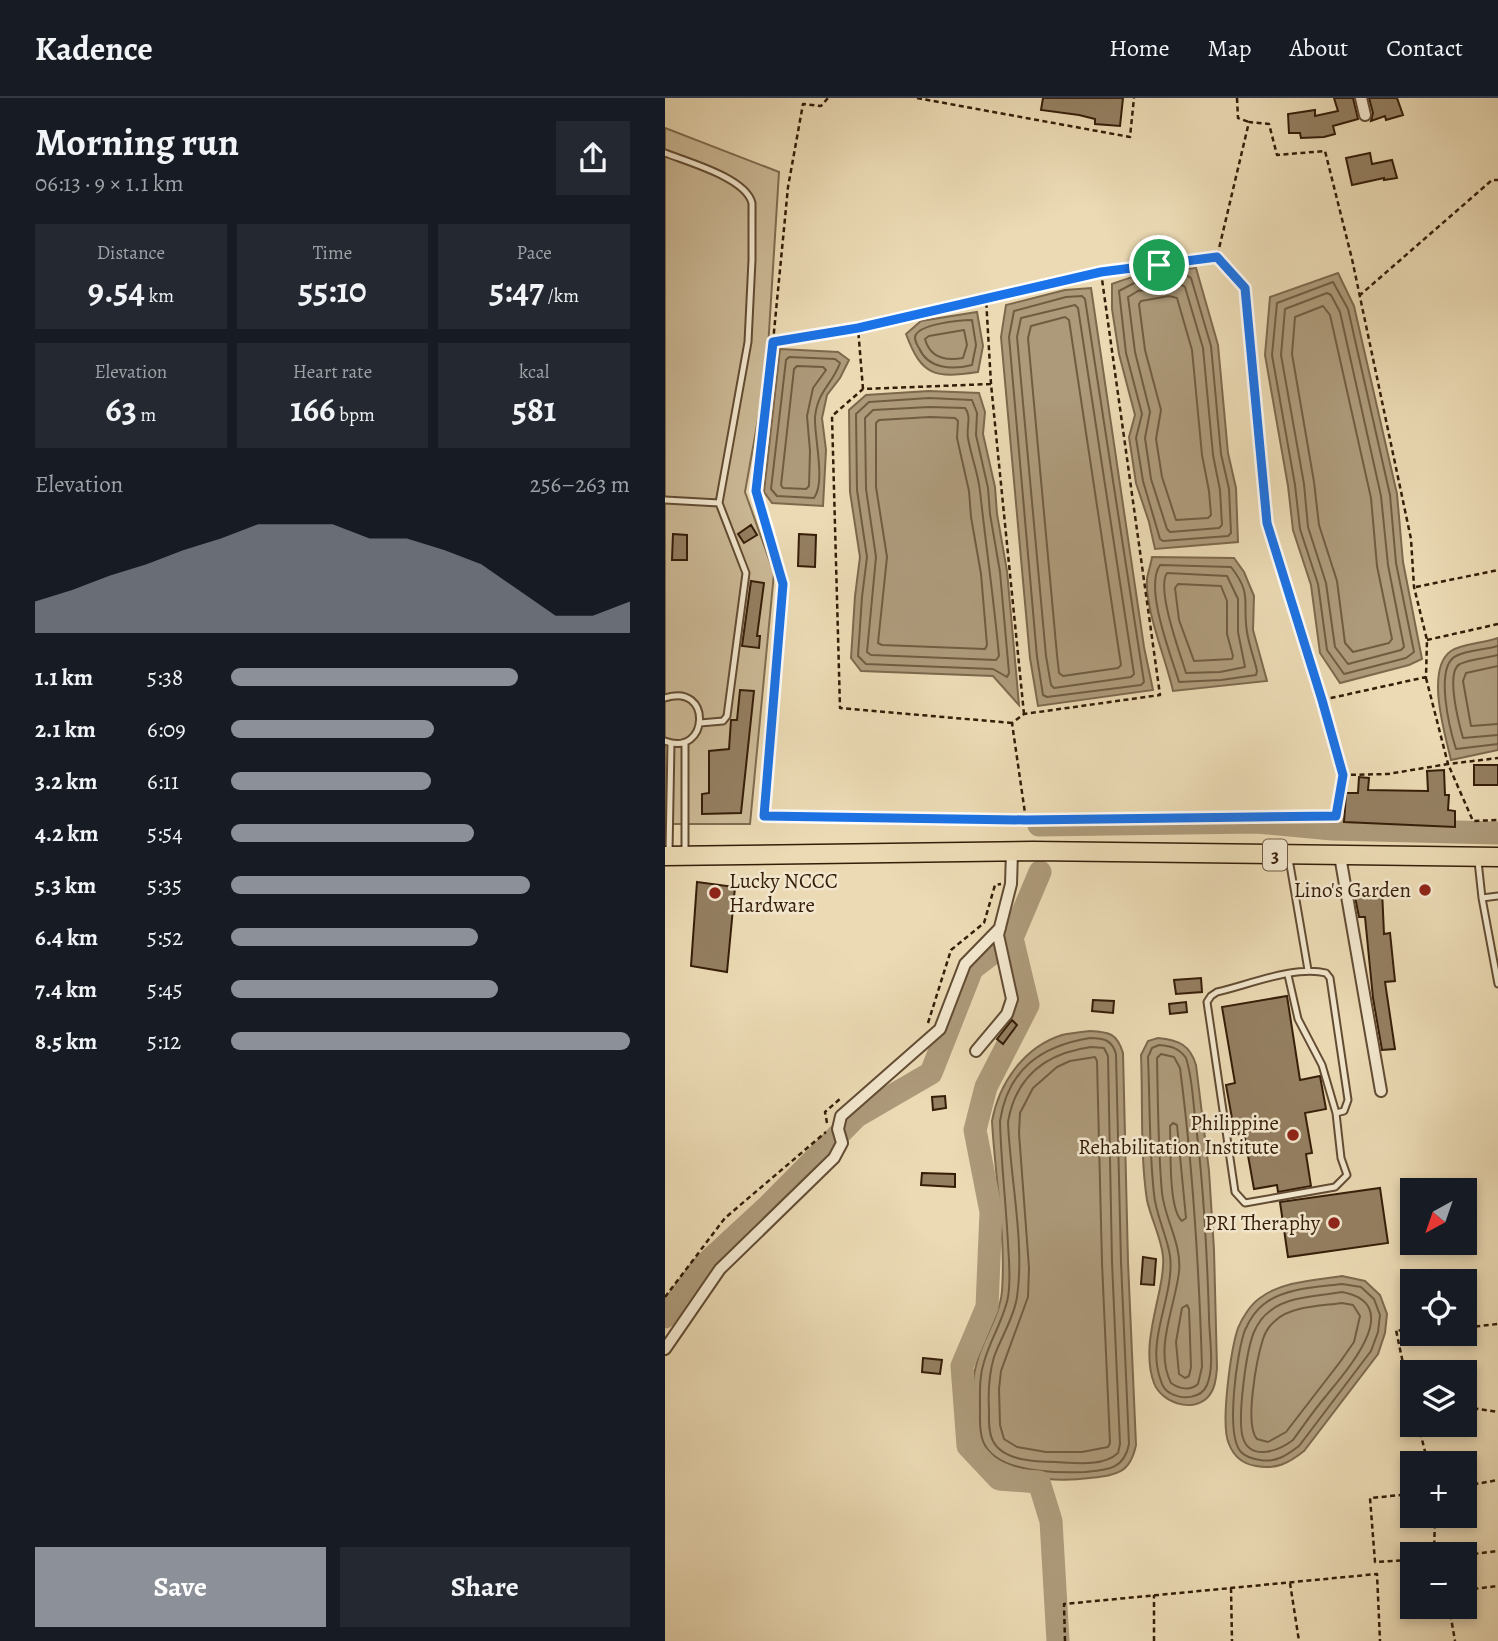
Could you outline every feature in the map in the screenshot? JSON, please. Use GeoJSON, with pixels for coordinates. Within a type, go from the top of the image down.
{"type":"FeatureCollection","features":[{"type":"Feature","properties":{"kind":"highway","name":"3"},"geometry":{"type":"LineString","coordinates":[[673,856],[1012,851],[1498,857]]}},
{"type":"Feature","properties":{"kind":"street"},"geometry":{"type":"LineString","coordinates":[[1361,98],[1365,115]]}},
{"type":"Feature","properties":{"kind":"street"},"geometry":{"type":"LineString","coordinates":[[976,1051],[1007,1014],[1010,1006],[999,932],[1011,884],[1012,851]]}},
{"type":"Feature","properties":{"kind":"street"},"geometry":{"type":"LineString","coordinates":[[1340,856],[1381,1091]]}},
{"type":"Feature","properties":{"kind":"street"},"geometry":{"type":"LineString","coordinates":[[665,1349],[720,1269],[834,1158],[842,1143],[838,1129],[841,1116],[940,1029],[965,964],[999,932]]}},
{"type":"Feature","properties":{"kind":"lane"},"geometry":{"type":"LineString","coordinates":[[665,153],[727,178],[742,188],[750,196],[752,203],[748,342],[721,480],[719,503],[746,572],[727,716],[723,721],[700,723]]}},
{"type":"Feature","properties":{"kind":"lane"},"geometry":{"type":"LineString","coordinates":[[665,500],[719,503]]}},
{"type":"Feature","properties":{"kind":"lane"},"geometry":{"type":"LineString","coordinates":[[665,698],[682,696],[690,699],[697,706],[700,723],[695,735],[685,742],[668,742],[673,856]]}},
{"type":"Feature","properties":{"kind":"lane"},"geometry":{"type":"LineString","coordinates":[[673,856],[685,742]]}},
{"type":"Feature","properties":{"kind":"lane"},"geometry":{"type":"LineString","coordinates":[[1289,855],[1308,970]]}},
{"type":"Feature","properties":{"kind":"lane"},"geometry":{"type":"LineString","coordinates":[[1477,857],[1498,984]]}},
{"type":"Feature","properties":{"kind":"lane"},"geometry":{"type":"LineString","coordinates":[[1482,898],[1498,897]]}},
{"type":"Feature","properties":{"kind":"lane"},"geometry":{"type":"LineString","coordinates":[[1288,975],[1299,1019],[1322,1065],[1336,1113],[1346,1175],[1335,1187],[1245,1203],[1241,1200],[1235,1192],[1207,1002],[1210,996],[1217,992],[1308,970],[1326,973],[1330,978],[1348,1100],[1344,1111],[1336,1113]]}},
{"type":"Feature","properties":{"kind":"path"},"geometry":{"type":"LineString","coordinates":[[828,98],[821,106],[803,104],[788,187],[756,491],[783,584],[764,816],[1026,820],[1336,816],[1343,775],[1267,523],[1245,288],[1217,257]]}},
{"type":"Feature","properties":{"kind":"path"},"geometry":{"type":"LineString","coordinates":[[917,98],[1130,137],[1134,98]]}},
{"type":"Feature","properties":{"kind":"path"},"geometry":{"type":"LineString","coordinates":[[1237,98],[1238,118],[1269,124],[1277,155],[1325,151],[1352,259],[1411,539],[1414,587],[1427,640],[1426,677],[1448,764],[1473,821],[1498,820]]}},
{"type":"Feature","properties":{"kind":"path"},"geometry":{"type":"LineString","coordinates":[[1217,257],[1249,122]]}},
{"type":"Feature","properties":{"kind":"path"},"geometry":{"type":"LineString","coordinates":[[1358,296],[1492,180],[1498,180]]}},
{"type":"Feature","properties":{"kind":"path"},"geometry":{"type":"LineString","coordinates":[[773,342],[858,328],[1101,272],[1217,257]]}},
{"type":"Feature","properties":{"kind":"path"},"geometry":{"type":"LineString","coordinates":[[991,384],[863,389],[832,415],[840,708],[1012,723],[1024,714],[1160,695],[1101,272]]}},
{"type":"Feature","properties":{"kind":"path"},"geometry":{"type":"LineString","coordinates":[[986,298],[991,384],[1024,714]]}},
{"type":"Feature","properties":{"kind":"path"},"geometry":{"type":"LineString","coordinates":[[858,328],[863,389]]}},
{"type":"Feature","properties":{"kind":"path"},"geometry":{"type":"LineString","coordinates":[[1414,587],[1498,570]]}},
{"type":"Feature","properties":{"kind":"path"},"geometry":{"type":"LineString","coordinates":[[1427,640],[1498,624]]}},
{"type":"Feature","properties":{"kind":"path"},"geometry":{"type":"LineString","coordinates":[[1322,700],[1426,677]]}},
{"type":"Feature","properties":{"kind":"path"},"geometry":{"type":"LineString","coordinates":[[1012,723],[1026,820]]}},
{"type":"Feature","properties":{"kind":"path"},"geometry":{"type":"LineString","coordinates":[[1343,775],[1388,774],[1498,758]]}},
{"type":"Feature","properties":{"kind":"path"},"geometry":{"type":"LineString","coordinates":[[927,1026],[951,950],[983,923],[995,885],[1011,884]]}},
{"type":"Feature","properties":{"kind":"path"},"geometry":{"type":"LineString","coordinates":[[665,1297],[725,1218],[828,1130],[825,1112],[845,1095]]}},
{"type":"Feature","properties":{"kind":"path"},"geometry":{"type":"LineString","coordinates":[[1477,1326],[1498,1324]]}},
{"type":"Feature","properties":{"kind":"path"},"geometry":{"type":"LineString","coordinates":[[1400,1330],[1396,1330],[1402,1360]]}},
{"type":"Feature","properties":{"kind":"path"},"geometry":{"type":"LineString","coordinates":[[1477,1408],[1498,1412]]}},
{"type":"Feature","properties":{"kind":"path"},"geometry":{"type":"LineString","coordinates":[[1477,1484],[1498,1480]]}},
{"type":"Feature","properties":{"kind":"path"},"geometry":{"type":"LineString","coordinates":[[1400,1495],[1370,1498],[1375,1562],[1400,1561]]}},
{"type":"Feature","properties":{"kind":"path"},"geometry":{"type":"LineString","coordinates":[[1477,1554],[1498,1551]]}},
{"type":"Feature","properties":{"kind":"path"},"geometry":{"type":"LineString","coordinates":[[1065,1641],[1064,1604],[1377,1574],[1380,1641]]}},
{"type":"Feature","properties":{"kind":"path"},"geometry":{"type":"LineString","coordinates":[[1290,1583],[1299,1641]]}},
{"type":"Feature","properties":{"kind":"path"},"geometry":{"type":"LineString","coordinates":[[1477,1589],[1498,1586]]}},
{"type":"Feature","properties":{"kind":"path"},"geometry":{"type":"LineString","coordinates":[[1231,1588],[1231,1641]]}},
{"type":"Feature","properties":{"kind":"path"},"geometry":{"type":"LineString","coordinates":[[1154,1594],[1154,1641]]}},
{"type":"Feature","properties":{"kind":"path"},"geometry":{"type":"LineString","coordinates":[[1451,1619],[1455,1641]]}},
{"type":"Feature","properties":{"kind":"shaded area"},"geometry":{"type":"Polygon","coordinates":[[[665,128],[779,172],[768,348],[745,492],[774,573],[750,824],[665,824],[665,128]]]}},
{"type":"Feature","properties":{"kind":"water"},"geometry":{"type":"Polygon","coordinates":[[[1196,268],[1218,345],[1228,453],[1236,488],[1238,542],[1155,549],[1136,483],[1129,437],[1135,415],[1119,354],[1112,309],[1112,284],[1153,273],[1196,268]]]}},
{"type":"Feature","properties":{"kind":"water"},"geometry":{"type":"Polygon","coordinates":[[[1338,273],[1354,306],[1397,494],[1403,562],[1422,659],[1409,665],[1340,683],[1320,653],[1311,585],[1293,530],[1265,355],[1270,297],[1338,273]]]}},
{"type":"Feature","properties":{"kind":"water"},"geometry":{"type":"Polygon","coordinates":[[[1091,288],[1144,647],[1153,690],[1038,706],[1030,658],[1001,337],[1006,305],[1065,290],[1091,288]]]}},
{"type":"Feature","properties":{"kind":"water"},"geometry":{"type":"Polygon","coordinates":[[[977,312],[983,346],[978,372],[951,375],[924,367],[906,334],[921,321],[977,312]]]}},
{"type":"Feature","properties":{"kind":"water"},"geometry":{"type":"Polygon","coordinates":[[[780,349],[838,352],[849,360],[827,395],[822,418],[826,450],[823,506],[772,503],[764,492],[780,349]]]}},
{"type":"Feature","properties":{"kind":"water"},"geometry":{"type":"Polygon","coordinates":[[[929,391],[979,393],[985,412],[983,434],[995,487],[1007,571],[1019,705],[993,676],[861,671],[851,658],[860,557],[850,492],[849,410],[866,395],[929,391]]]}},
{"type":"Feature","properties":{"kind":"water"},"geometry":{"type":"Polygon","coordinates":[[[1152,557],[1234,558],[1244,572],[1254,596],[1253,630],[1267,681],[1173,691],[1149,605],[1147,579],[1152,557]]]}},
{"type":"Feature","properties":{"kind":"water"},"geometry":{"type":"Polygon","coordinates":[[[1498,638],[1498,750],[1451,760],[1439,702],[1439,672],[1443,660],[1455,649],[1498,638]]]}},
{"type":"Feature","properties":{"kind":"water"},"geometry":{"type":"Polygon","coordinates":[[[1090,1031],[1111,1035],[1118,1041],[1123,1053],[1136,1445],[1130,1462],[1114,1474],[1076,1479],[1044,1479],[998,1466],[986,1457],[978,1446],[974,1433],[975,1368],[998,1309],[1002,1291],[1001,1227],[992,1121],[1007,1080],[1025,1057],[1036,1048],[1062,1035],[1090,1031]]]}},
{"type":"Feature","properties":{"kind":"water"},"geometry":{"type":"Polygon","coordinates":[[[1158,1038],[1183,1045],[1194,1058],[1209,1171],[1217,1368],[1210,1395],[1193,1405],[1170,1400],[1158,1390],[1149,1360],[1163,1260],[1145,1183],[1141,1055],[1148,1041],[1158,1038]]]}},
{"type":"Feature","properties":{"kind":"water"},"geometry":{"type":"Polygon","coordinates":[[[1342,1276],[1365,1281],[1380,1295],[1387,1314],[1385,1333],[1378,1354],[1304,1451],[1276,1466],[1263,1467],[1243,1462],[1233,1453],[1229,1444],[1226,1421],[1232,1352],[1242,1320],[1250,1307],[1269,1292],[1300,1282],[1342,1276]]]}},
{"type":"Feature","properties":{"kind":"building"},"geometry":{"type":"Polygon","coordinates":[[[1043,98],[1123,98],[1120,126],[1095,124],[1095,119],[1041,110],[1043,98]]]}},
{"type":"Feature","properties":{"kind":"building"},"geometry":{"type":"Polygon","coordinates":[[[1334,98],[1353,98],[1358,119],[1333,126],[1335,134],[1324,137],[1301,138],[1300,133],[1289,133],[1288,114],[1315,110],[1315,116],[1338,111],[1334,98]]]}},
{"type":"Feature","properties":{"kind":"building"},"geometry":{"type":"Polygon","coordinates":[[[1369,98],[1397,98],[1403,115],[1386,120],[1385,116],[1371,121],[1373,113],[1369,98]]]}},
{"type":"Feature","properties":{"kind":"building"},"geometry":{"type":"Polygon","coordinates":[[[1370,153],[1372,164],[1392,160],[1397,178],[1352,185],[1346,158],[1370,153]]]}},
{"type":"Feature","properties":{"kind":"building"},"geometry":{"type":"Polygon","coordinates":[[[751,525],[757,535],[744,543],[738,534],[751,525]]]}},
{"type":"Feature","properties":{"kind":"building"},"geometry":{"type":"Polygon","coordinates":[[[673,534],[687,535],[687,560],[672,560],[673,534]]]}},
{"type":"Feature","properties":{"kind":"building"},"geometry":{"type":"Polygon","coordinates":[[[799,534],[816,535],[815,567],[798,566],[799,534]]]}},
{"type":"Feature","properties":{"kind":"building"},"geometry":{"type":"Polygon","coordinates":[[[751,581],[764,583],[757,636],[760,636],[759,648],[742,646],[751,581]]]}},
{"type":"Feature","properties":{"kind":"building"},"geometry":{"type":"Polygon","coordinates":[[[740,690],[754,691],[741,813],[702,814],[702,794],[709,793],[709,751],[729,749],[731,720],[737,720],[740,690]]]}},
{"type":"Feature","properties":{"kind":"building"},"geometry":{"type":"Polygon","coordinates":[[[1474,765],[1498,765],[1498,785],[1474,785],[1474,765]]]}},
{"type":"Feature","properties":{"kind":"building"},"geometry":{"type":"Polygon","coordinates":[[[1444,770],[1445,795],[1449,795],[1448,810],[1455,811],[1455,827],[1344,822],[1346,793],[1358,793],[1359,777],[1369,778],[1368,790],[1428,791],[1427,771],[1444,770]]]}},
{"type":"Feature","properties":{"kind":"building"},"geometry":{"type":"Polygon","coordinates":[[[697,882],[735,887],[727,972],[691,966],[697,882]]]}},
{"type":"Feature","properties":{"kind":"building"},"geometry":{"type":"Polygon","coordinates":[[[1382,890],[1384,934],[1390,933],[1395,981],[1385,982],[1395,1049],[1382,1050],[1373,998],[1365,917],[1359,917],[1354,892],[1382,890]]]}},
{"type":"Feature","properties":{"kind":"building"},"geometry":{"type":"Polygon","coordinates":[[[1201,978],[1202,992],[1176,994],[1174,980],[1201,978]]]}},
{"type":"Feature","properties":{"kind":"building"},"geometry":{"type":"Polygon","coordinates":[[[1287,996],[1300,1080],[1320,1076],[1326,1109],[1305,1113],[1312,1153],[1306,1154],[1311,1186],[1278,1192],[1277,1185],[1254,1189],[1244,1133],[1235,1135],[1226,1085],[1235,1083],[1222,1007],[1287,996]]]}},
{"type":"Feature","properties":{"kind":"building"},"geometry":{"type":"Polygon","coordinates":[[[1093,1000],[1114,1001],[1113,1013],[1092,1011],[1093,1000]]]}},
{"type":"Feature","properties":{"kind":"building"},"geometry":{"type":"Polygon","coordinates":[[[1186,1002],[1187,1012],[1170,1014],[1169,1004],[1186,1002]]]}},
{"type":"Feature","properties":{"kind":"building"},"geometry":{"type":"Polygon","coordinates":[[[1012,1020],[1017,1025],[1003,1044],[997,1039],[1012,1020]]]}},
{"type":"Feature","properties":{"kind":"building"},"geometry":{"type":"Polygon","coordinates":[[[945,1096],[946,1108],[933,1110],[932,1097],[945,1096]]]}},
{"type":"Feature","properties":{"kind":"building"},"geometry":{"type":"Polygon","coordinates":[[[922,1173],[955,1174],[955,1187],[921,1185],[922,1173]]]}},
{"type":"Feature","properties":{"kind":"building","name":"PRI Theraphy"},"geometry":{"type":"Polygon","coordinates":[[[1380,1188],[1388,1243],[1288,1257],[1280,1202],[1380,1188]]]}},
{"type":"Feature","properties":{"kind":"building"},"geometry":{"type":"Polygon","coordinates":[[[1143,1257],[1156,1259],[1154,1285],[1141,1284],[1143,1257]]]}},
{"type":"Feature","properties":{"kind":"building"},"geometry":{"type":"Polygon","coordinates":[[[923,1358],[942,1360],[940,1374],[922,1372],[923,1358]]]}},
{"type":"Feature","properties":{"kind":"waterway"},"geometry":{"type":"LineString","coordinates":[[1039,825],[1257,822],[1332,829],[1498,833]]}},
{"type":"Feature","properties":{"kind":"waterway"},"geometry":{"type":"LineString","coordinates":[[665,1317],[701,1268],[767,1207],[857,1116],[931,1073],[972,969],[1012,938],[1040,872]]}},
{"type":"Feature","properties":{"kind":"waterway"},"geometry":{"type":"LineString","coordinates":[[1012,938],[1028,1005],[986,1087],[975,1130],[991,1212],[987,1307],[962,1366],[968,1446],[999,1479],[1039,1482],[1051,1521],[1058,1641]]}},
{"type":"Feature","properties":{"kind":"place","name":"Lino's Garden"},"geometry":{"type":"Point","coordinates":[1425,890]}},
{"type":"Feature","properties":{"kind":"place","name":"Lucky NCCC Hardware"},"geometry":{"type":"Point","coordinates":[715,893]}},
{"type":"Feature","properties":{"kind":"place","name":"Philippine Rehabilitation Institute"},"geometry":{"type":"Point","coordinates":[1293,1135]}},
{"type":"Feature","properties":{"kind":"place","name":"PRI Theraphy"},"geometry":{"type":"Point","coordinates":[1334,1223]}},
{"type":"Feature","properties":{"kind":"route"},"geometry":{"type":"LineString","coordinates":[[1217,257],[1245,288],[1267,523],[1343,775],[1336,816],[1026,820],[764,816],[783,584],[756,491],[773,342],[858,328],[1101,272],[1159,265],[1217,257]]}}]}
